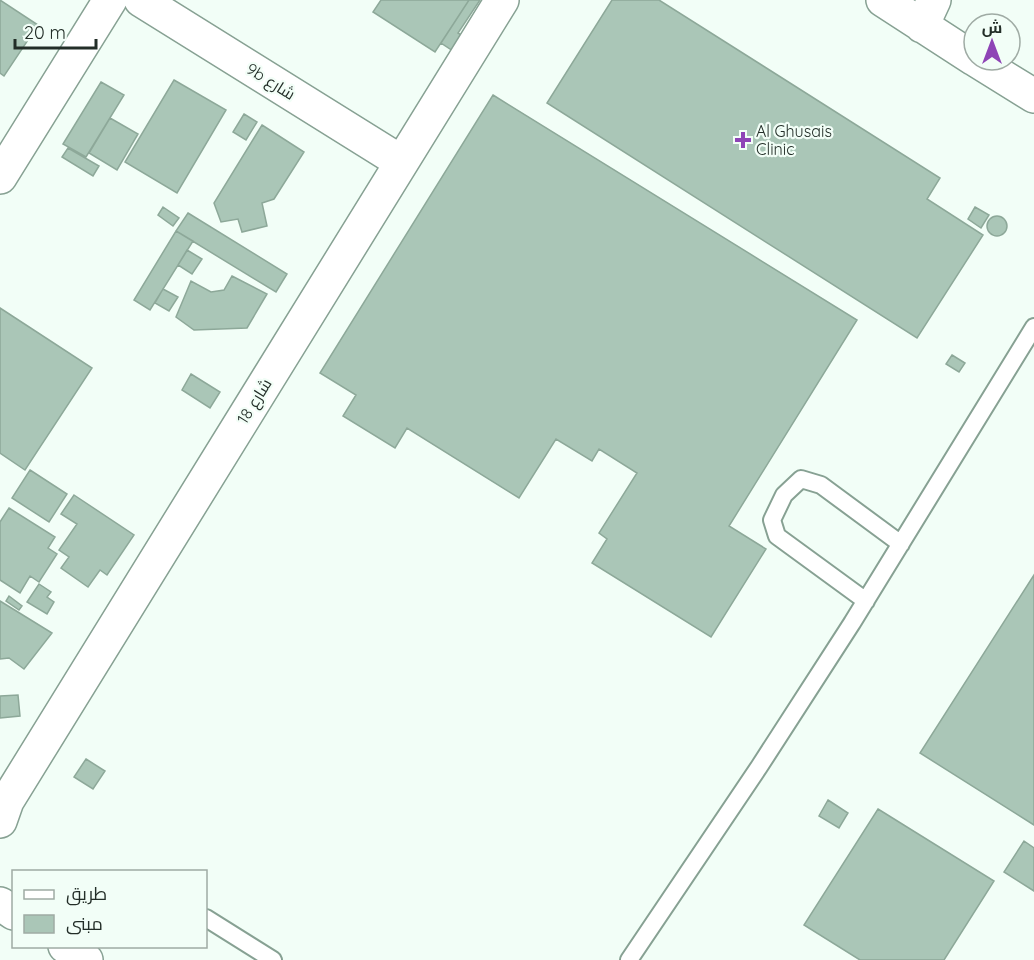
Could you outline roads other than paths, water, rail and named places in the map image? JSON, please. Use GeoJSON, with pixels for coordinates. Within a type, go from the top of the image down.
{"type":"FeatureCollection","features":[{"type":"Feature","properties":{"kind":"street"},"geometry":{"type":"LineString","coordinates":[[0,177],[110,0]]}},
{"type":"Feature","properties":{"kind":"street","name":"9b شارع"},"geometry":{"type":"LineString","coordinates":[[141,0],[401,162]]}},
{"type":"Feature","properties":{"kind":"street","name":"شارع 18"},"geometry":{"type":"LineString","coordinates":[[2,810],[502,0]]}},
{"type":"Feature","properties":{"kind":"street"},"geometry":{"type":"LineString","coordinates":[[889,1],[928,13],[962,46]]}},
{"type":"Feature","properties":{"kind":"street"},"geometry":{"type":"LineString","coordinates":[[996,72],[1034,96]]}},
{"type":"Feature","properties":{"kind":"street"},"geometry":{"type":"LineString","coordinates":[[68,948],[86,960]]}},
{"type":"Feature","properties":{"kind":"lane"},"geometry":{"type":"LineString","coordinates":[[629,960],[759,767],[866,601],[1034,327]]}},
{"type":"Feature","properties":{"kind":"lane"},"geometry":{"type":"LineString","coordinates":[[866,601],[777,536],[772,520],[784,495],[801,479],[821,485],[901,544]]}},
{"type":"Feature","properties":{"kind":"lane"},"geometry":{"type":"LineString","coordinates":[[207,919],[273,960]]}},
{"type":"Feature","properties":{"kind":"place","name":"Al Ghusais Clinic"},"geometry":{"type":"Point","coordinates":[743,140]}}]}
